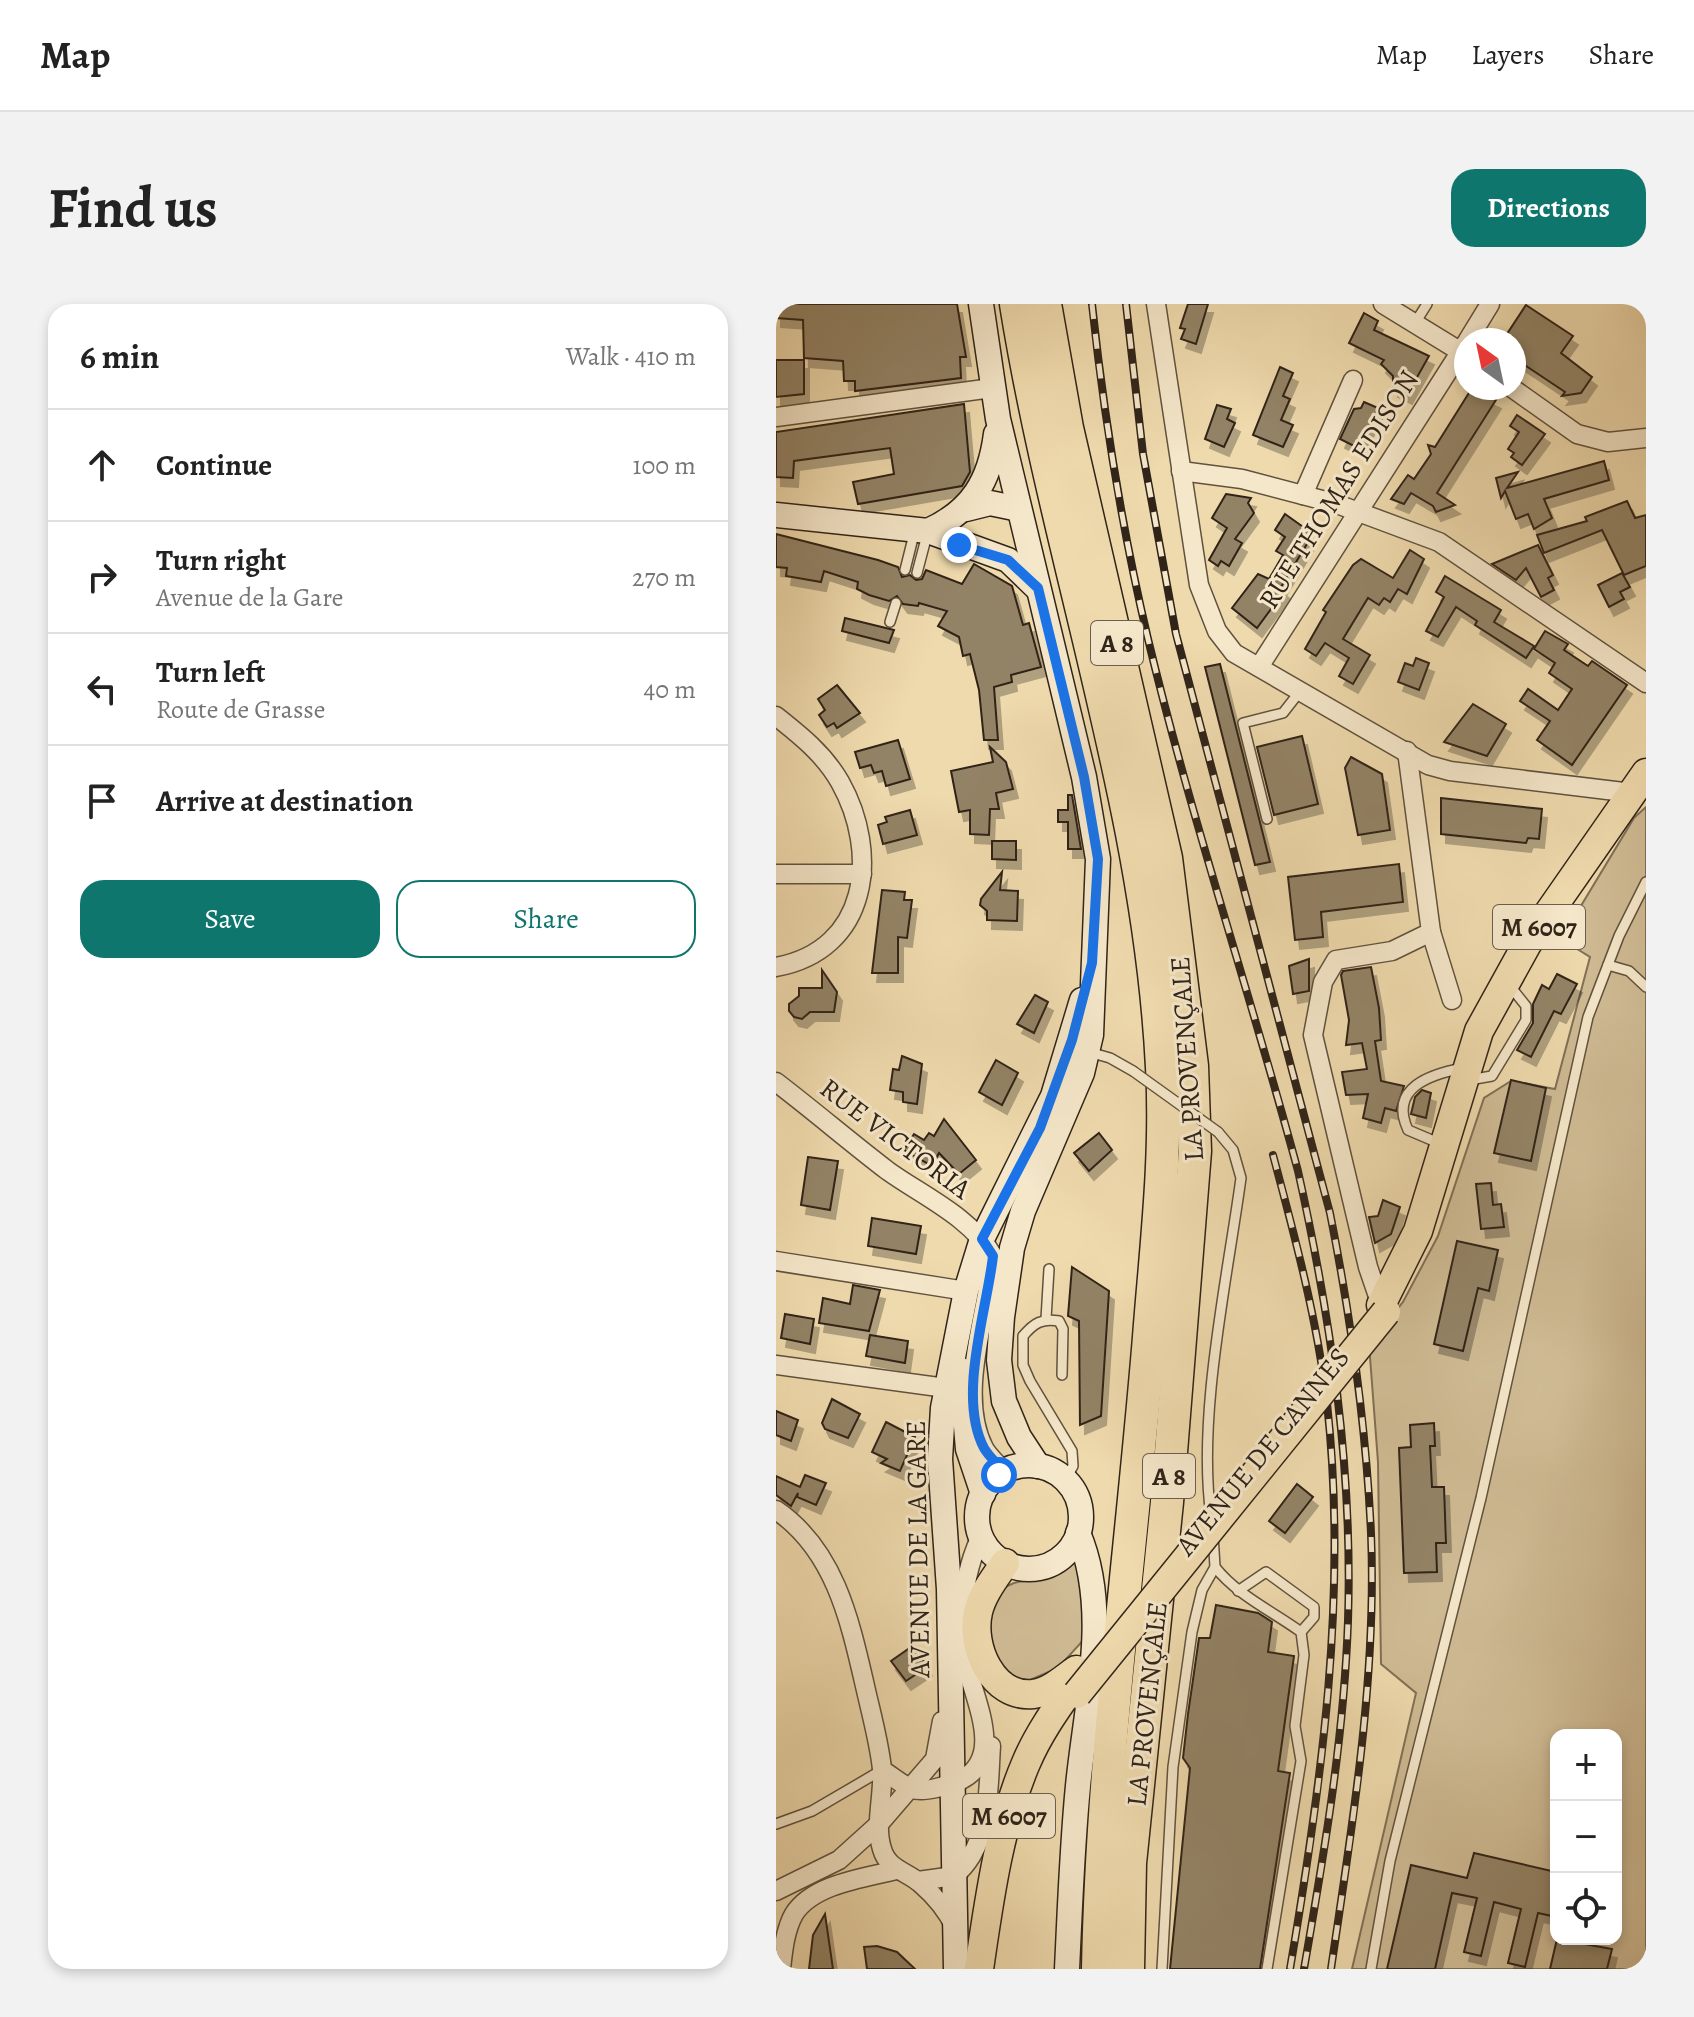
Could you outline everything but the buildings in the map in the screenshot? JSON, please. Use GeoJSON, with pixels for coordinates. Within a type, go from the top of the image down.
{"type":"FeatureCollection","features":[{"type":"Feature","properties":{"kind":"highway","name":"LA PROVENÇALE"},"geometry":{"type":"LineString","coordinates":[[1016,304],[1040,438],[1137,863],[1156,987],[1163,1069],[1164,1157],[1135,1515],[1100,1865],[1098,1969]]}},
{"type":"Feature","properties":{"kind":"highway","name":"LA PROVENÇALE"},"geometry":{"type":"LineString","coordinates":[[1045,304],[1067,428],[1166,858],[1192,1066],[1195,1151],[1167,1502],[1130,1863],[1128,1969]]}},
{"type":"Feature","properties":{"kind":"main road","name":"AVENUE DE LA GARE"},"geometry":{"type":"LineString","coordinates":[[981,304],[998,419],[1093,822],[1098,883],[1092,963],[1093,1002],[1087,1051],[1082,1073],[1023,1211],[1004,1301],[999,1360],[1004,1401],[1019,1437],[1038,1466]]}},
{"type":"Feature","properties":{"kind":"main road"},"geometry":{"type":"LineString","coordinates":[[966,509],[990,471],[998,419]]}},
{"type":"Feature","properties":{"kind":"main road"},"geometry":{"type":"LineString","coordinates":[[922,531],[966,509],[990,503],[1021,518],[998,541],[959,545]]}},
{"type":"Feature","properties":{"kind":"main road"},"geometry":{"type":"LineString","coordinates":[[776,515],[922,531],[1008,560],[1038,588]]}},
{"type":"Feature","properties":{"kind":"main road","name":"AVENUE DE CANNES"},"geometry":{"type":"LineString","coordinates":[[979,1969],[986,1920],[1017,1787],[1036,1743],[1103,1646],[1384,1308],[1418,1231],[1479,1031],[1505,980],[1639,783]]}},
{"type":"Feature","properties":{"kind":"main road","name":"AVENUE DE LA GARE"},"geometry":{"type":"LineString","coordinates":[[956,1969],[949,1589],[940,1459],[946,1388],[966,1291],[982,1239],[1053,1096],[1092,963]]}},
{"type":"Feature","properties":{"kind":"main road","name":"AVENUE DE CANNES"},"geometry":{"type":"LineString","coordinates":[[993,1969],[1008,1871],[1033,1775],[1078,1679],[1384,1308],[1428,1236],[1454,1140],[1462,1081]]}},
{"type":"Feature","properties":{"kind":"main road"},"geometry":{"type":"LineString","coordinates":[[956,1340],[968,1449],[983,1494]]}},
{"type":"Feature","properties":{"kind":"main road"},"geometry":{"type":"LineString","coordinates":[[1038,1466],[1065,1480],[1079,1502],[1078,1533],[1071,1548],[1051,1564],[1030,1569],[1005,1563],[992,1554],[981,1536],[977,1513],[983,1494],[1004,1472],[1038,1466]]}},
{"type":"Feature","properties":{"kind":"main road"},"geometry":{"type":"LineString","coordinates":[[1067,1969],[1078,1791],[1097,1605],[1091,1563],[1078,1533]]}},
{"type":"Feature","properties":{"kind":"main road"},"geometry":{"type":"LineString","coordinates":[[1005,1563],[978,1608],[977,1630],[986,1665],[1010,1689],[1022,1693],[1044,1691],[1078,1679]]}},
{"type":"Feature","properties":{"kind":"street"},"geometry":{"type":"LineString","coordinates":[[1156,304],[1199,585],[1217,631],[1234,653],[1428,765],[1450,771],[1639,783]]}},
{"type":"Feature","properties":{"kind":"street"},"geometry":{"type":"LineString","coordinates":[[1383,304],[1454,342]]}},
{"type":"Feature","properties":{"kind":"street","name":"RUE THOMAS EDISON"},"geometry":{"type":"LineString","coordinates":[[1476,328],[1490,304]]}},
{"type":"Feature","properties":{"kind":"street","name":"RUE THOMAS EDISON"},"geometry":{"type":"LineString","coordinates":[[1259,667],[1454,364]]}},
{"type":"Feature","properties":{"kind":"street"},"geometry":{"type":"LineString","coordinates":[[1303,495],[1353,380]]}},
{"type":"Feature","properties":{"kind":"street"},"geometry":{"type":"LineString","coordinates":[[776,417],[992,388]]}},
{"type":"Feature","properties":{"kind":"street"},"geometry":{"type":"LineString","coordinates":[[1526,398],[1577,434],[1608,442],[1646,438]]}},
{"type":"Feature","properties":{"kind":"street"},"geometry":{"type":"LineString","coordinates":[[1181,471],[1242,479],[1303,495],[1357,511],[1439,542],[1646,683]]}},
{"type":"Feature","properties":{"kind":"street"},"geometry":{"type":"LineString","coordinates":[[776,716],[810,742],[839,780],[855,815],[862,844],[862,874],[857,905],[841,932],[811,955],[776,967]]}},
{"type":"Feature","properties":{"kind":"street"},"geometry":{"type":"LineString","coordinates":[[1407,751],[1431,932],[1452,1000]]}},
{"type":"Feature","properties":{"kind":"street"},"geometry":{"type":"LineString","coordinates":[[776,874],[862,874]]}},
{"type":"Feature","properties":{"kind":"street"},"geometry":{"type":"LineString","coordinates":[[1384,1308],[1368,1267],[1313,1035],[1323,982],[1336,960],[1392,951],[1419,941],[1431,932]]}},
{"type":"Feature","properties":{"kind":"street","name":"RUE VICTORIA"},"geometry":{"type":"LineString","coordinates":[[776,1082],[982,1239]]}},
{"type":"Feature","properties":{"kind":"street"},"geometry":{"type":"LineString","coordinates":[[982,1239],[993,1256],[976,1357],[977,1423],[986,1451],[1004,1472]]}},
{"type":"Feature","properties":{"kind":"street"},"geometry":{"type":"LineString","coordinates":[[776,1261],[966,1291]]}},
{"type":"Feature","properties":{"kind":"street"},"geometry":{"type":"LineString","coordinates":[[776,1365],[946,1388]]}},
{"type":"Feature","properties":{"kind":"street"},"geometry":{"type":"LineString","coordinates":[[776,1510],[788,1518],[811,1546],[843,1597],[882,1770],[882,1851],[896,1870],[918,1881],[946,1911],[955,1927]]}},
{"type":"Feature","properties":{"kind":"street"},"geometry":{"type":"LineString","coordinates":[[882,1770],[912,1789],[952,1783],[977,1767],[984,1739],[964,1656],[962,1626],[971,1557],[981,1536]]}},
{"type":"Feature","properties":{"kind":"street"},"geometry":{"type":"LineString","coordinates":[[918,1881],[954,1876],[976,1849],[988,1795],[992,1733],[975,1667],[977,1630]]}},
{"type":"Feature","properties":{"kind":"street"},"geometry":{"type":"LineString","coordinates":[[839,1860],[880,1823],[935,1759],[940,1747],[944,1695],[950,1672]]}},
{"type":"Feature","properties":{"kind":"street"},"geometry":{"type":"LineString","coordinates":[[776,1891],[839,1860],[882,1851]]}},
{"type":"Feature","properties":{"kind":"street"},"geometry":{"type":"LineString","coordinates":[[781,1969],[793,1916],[802,1904],[835,1887],[896,1870]]}},
{"type":"Feature","properties":{"kind":"lane"},"geometry":{"type":"LineString","coordinates":[[1415,323],[1427,304]]}},
{"type":"Feature","properties":{"kind":"lane"},"geometry":{"type":"LineString","coordinates":[[905,570],[922,531]]}},
{"type":"Feature","properties":{"kind":"lane"},"geometry":{"type":"LineString","coordinates":[[917,573],[922,531]]}},
{"type":"Feature","properties":{"kind":"lane"},"geometry":{"type":"LineString","coordinates":[[890,622],[896,603]]}},
{"type":"Feature","properties":{"kind":"lane"},"geometry":{"type":"LineString","coordinates":[[1267,819],[1243,723],[1283,713],[1301,690]]}},
{"type":"Feature","properties":{"kind":"lane"},"geometry":{"type":"LineString","coordinates":[[1371,1969],[1390,1861],[1481,1498],[1588,1017],[1646,882]]}},
{"type":"Feature","properties":{"kind":"lane"},"geometry":{"type":"LineString","coordinates":[[1608,965],[1629,971],[1646,987]]}},
{"type":"Feature","properties":{"kind":"lane"},"geometry":{"type":"LineString","coordinates":[[1053,1096],[1075,1062],[1087,1051],[1110,1058],[1218,1132],[1233,1150],[1241,1178],[1211,1411],[1206,1483],[1215,1567],[1202,1590],[1192,1632],[1173,1767],[1162,1969]]}},
{"type":"Feature","properties":{"kind":"lane"},"geometry":{"type":"LineString","coordinates":[[1444,1144],[1408,1130],[1403,1119],[1404,1107],[1414,1085],[1422,1078],[1462,1081]]}},
{"type":"Feature","properties":{"kind":"lane"},"geometry":{"type":"LineString","coordinates":[[1046,1319],[1049,1269]]}},
{"type":"Feature","properties":{"kind":"lane"},"geometry":{"type":"LineString","coordinates":[[1062,1375],[1063,1329],[1059,1321],[1046,1319],[1032,1325],[1023,1336],[1023,1365],[1072,1451],[1073,1466],[1065,1480]]}},
{"type":"Feature","properties":{"kind":"lane"},"geometry":{"type":"LineString","coordinates":[[1215,1567],[1238,1591],[1301,1632]]}},
{"type":"Feature","properties":{"kind":"lane"},"geometry":{"type":"LineString","coordinates":[[1238,1591],[1266,1572],[1314,1607],[1314,1617],[1301,1632],[1304,1655],[1295,1726],[1301,1761],[1267,1969]]}},
{"type":"Feature","properties":{"kind":"lane"},"geometry":{"type":"LineString","coordinates":[[776,1824],[812,1811],[882,1770]]}},
{"type":"Feature","properties":{"kind":"shaded area"},"geometry":{"type":"Polygon","coordinates":[[[1646,807],[1646,1969],[1352,1969],[1416,1693],[1381,1664],[1378,1462],[1369,1344],[1403,1302],[1438,1236],[1484,1098],[1511,1081],[1555,1089],[1590,957],[1561,939],[1634,818],[1646,807]]]}},
{"type":"Feature","properties":{"kind":"shaded area"},"geometry":{"type":"Polygon","coordinates":[[[1077,1559],[1089,1634],[1058,1668],[1023,1683],[995,1666],[988,1631],[990,1608],[1003,1589],[1014,1583],[1052,1577],[1077,1559]]]}},
{"type":"Feature","properties":{"kind":"railway"},"geometry":{"type":"LineString","coordinates":[[1092,304],[1115,473],[1148,639],[1183,773],[1298,1171],[1330,1338],[1347,1507],[1348,1621],[1332,1796],[1304,1969]]}},
{"type":"Feature","properties":{"kind":"railway"},"geometry":{"type":"LineString","coordinates":[[1126,304],[1143,454],[1176,634],[1330,1213],[1356,1372],[1371,1533],[1370,1642],[1361,1752],[1331,1969]]}},
{"type":"Feature","properties":{"kind":"railway"},"geometry":{"type":"LineString","coordinates":[[1273,1155],[1304,1278],[1323,1372],[1333,1474],[1335,1545],[1333,1616],[1321,1757],[1290,1969]]}},
{"type":"Feature","properties":{"kind":"route"},"geometry":{"type":"LineString","coordinates":[[959,545],[1008,560],[1018,566],[1038,588],[1084,777],[1098,859],[1092,963],[1072,1040],[1040,1128],[982,1239],[993,1256],[976,1357],[977,1423],[986,1451],[1004,1472],[999,1475]]}}]}
